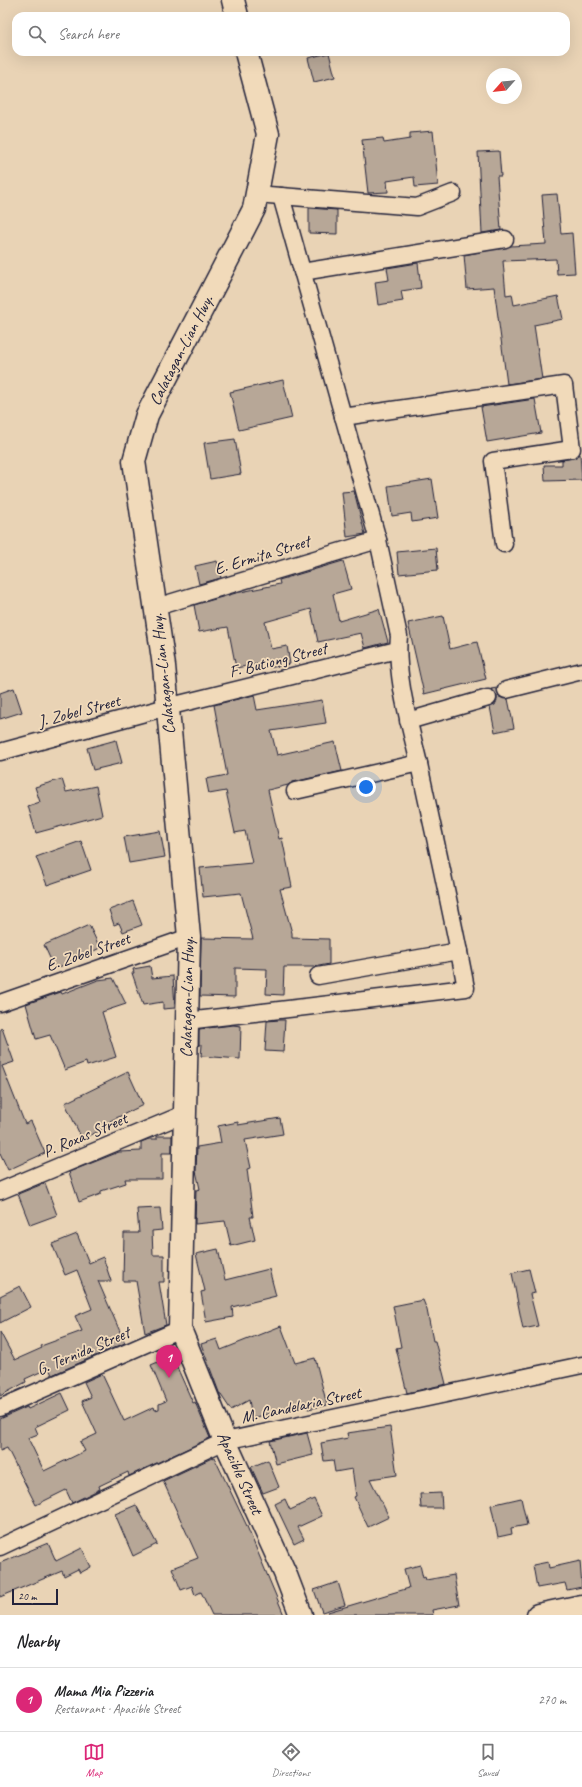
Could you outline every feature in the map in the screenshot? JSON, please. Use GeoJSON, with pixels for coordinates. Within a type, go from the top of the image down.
{"type":"FeatureCollection","features":[{"type":"Feature","properties":{"kind":"main road"},"geometry":{"type":"LineString","coordinates":[[233,0],[236,12]]}},
{"type":"Feature","properties":{"kind":"main road","name":"Calatagan-Lian Hwy."},"geometry":{"type":"LineString","coordinates":[[180,1329],[189,937],[156,607],[134,461],[147,415],[254,209],[268,134],[247,56]]}},
{"type":"Feature","properties":{"kind":"main road","name":"Apacible Street"},"geometry":{"type":"LineString","coordinates":[[180,1329],[225,1441],[285,1573],[302,1615]]}},
{"type":"Feature","properties":{"kind":"main road"},"geometry":{"type":"LineString","coordinates":[[538,1615],[582,1606]]}},
{"type":"Feature","properties":{"kind":"street"},"geometry":{"type":"LineString","coordinates":[[256,194],[417,206],[453,193]]}},
{"type":"Feature","properties":{"kind":"street"},"geometry":{"type":"LineString","coordinates":[[187,1021],[466,988],[408,721],[398,650],[399,636],[378,540],[281,196]]}},
{"type":"Feature","properties":{"kind":"street"},"geometry":{"type":"LineString","coordinates":[[302,272],[505,239]]}},
{"type":"Feature","properties":{"kind":"street"},"geometry":{"type":"LineString","coordinates":[[343,417],[564,385],[572,449],[493,461],[504,544]]}},
{"type":"Feature","properties":{"kind":"street","name":"E. Ermita Street"},"geometry":{"type":"LineString","coordinates":[[156,607],[378,540]]}},
{"type":"Feature","properties":{"kind":"street","name":"F. Butiong Street"},"geometry":{"type":"LineString","coordinates":[[167,706],[398,650]]}},
{"type":"Feature","properties":{"kind":"street"},"geometry":{"type":"LineString","coordinates":[[506,690],[582,672]]}},
{"type":"Feature","properties":{"kind":"street"},"geometry":{"type":"LineString","coordinates":[[408,721],[488,698]]}},
{"type":"Feature","properties":{"kind":"street","name":"J. Zobel Street"},"geometry":{"type":"LineString","coordinates":[[0,752],[167,706]]}},
{"type":"Feature","properties":{"kind":"street"},"geometry":{"type":"LineString","coordinates":[[295,791],[418,762]]}},
{"type":"Feature","properties":{"kind":"street","name":"E. Zobel Street"},"geometry":{"type":"LineString","coordinates":[[0,1003],[189,937]]}},
{"type":"Feature","properties":{"kind":"street"},"geometry":{"type":"LineString","coordinates":[[318,976],[459,951]]}},
{"type":"Feature","properties":{"kind":"street","name":"P. Roxas Street"},"geometry":{"type":"LineString","coordinates":[[0,1191],[184,1114]]}},
{"type":"Feature","properties":{"kind":"street","name":"G. Ternida Street"},"geometry":{"type":"LineString","coordinates":[[0,1408],[180,1329]]}},
{"type":"Feature","properties":{"kind":"street","name":"M. Candelaria Street"},"geometry":{"type":"LineString","coordinates":[[0,1547],[225,1441],[582,1365]]}},
{"type":"Feature","properties":{"kind":"building"},"geometry":{"type":"Polygon","coordinates":[[[316,56],[330,56],[335,77],[314,82],[308,58],[316,56]]]}},
{"type":"Feature","properties":{"kind":"building"},"geometry":{"type":"Polygon","coordinates":[[[433,131],[438,185],[415,187],[414,177],[387,181],[388,192],[368,193],[362,140],[383,138],[384,143],[410,139],[410,133],[433,131]]]}},
{"type":"Feature","properties":{"kind":"building"},"geometry":{"type":"Polygon","coordinates":[[[499,151],[501,176],[497,176],[501,230],[482,233],[478,152],[499,151]]]}},
{"type":"Feature","properties":{"kind":"building"},"geometry":{"type":"Polygon","coordinates":[[[557,194],[561,234],[572,233],[575,273],[557,274],[556,259],[503,261],[506,295],[512,294],[514,305],[558,296],[563,319],[534,325],[542,379],[507,384],[494,287],[467,289],[464,255],[511,246],[546,244],[542,195],[557,194]]]}},
{"type":"Feature","properties":{"kind":"building"},"geometry":{"type":"Polygon","coordinates":[[[309,208],[337,210],[337,234],[309,233],[309,208]]]}},
{"type":"Feature","properties":{"kind":"building"},"geometry":{"type":"Polygon","coordinates":[[[418,263],[421,288],[401,291],[403,301],[378,305],[375,282],[389,280],[387,268],[418,263]]]}},
{"type":"Feature","properties":{"kind":"building"},"geometry":{"type":"Polygon","coordinates":[[[283,380],[292,418],[239,430],[230,392],[283,380]]]}},
{"type":"Feature","properties":{"kind":"building"},"geometry":{"type":"Polygon","coordinates":[[[535,399],[541,433],[487,442],[481,407],[535,399]]]}},
{"type":"Feature","properties":{"kind":"building"},"geometry":{"type":"Polygon","coordinates":[[[235,439],[241,474],[210,479],[204,443],[235,439]]]}},
{"type":"Feature","properties":{"kind":"building"},"geometry":{"type":"Polygon","coordinates":[[[580,454],[582,480],[545,481],[544,465],[562,465],[562,460],[574,458],[580,454]]]}},
{"type":"Feature","properties":{"kind":"building"},"geometry":{"type":"Polygon","coordinates":[[[432,479],[438,518],[412,522],[411,513],[392,516],[388,486],[432,479]]]}},
{"type":"Feature","properties":{"kind":"building"},"geometry":{"type":"Polygon","coordinates":[[[354,491],[365,534],[347,537],[342,492],[354,491]]]}},
{"type":"Feature","properties":{"kind":"building"},"geometry":{"type":"Polygon","coordinates":[[[436,548],[438,570],[399,574],[397,552],[436,548]]]}},
{"type":"Feature","properties":{"kind":"building"},"geometry":{"type":"Polygon","coordinates":[[[217,561],[221,578],[199,584],[195,566],[217,561]]]}},
{"type":"Feature","properties":{"kind":"building"},"geometry":{"type":"Polygon","coordinates":[[[343,561],[351,589],[333,594],[339,621],[379,609],[388,642],[365,648],[361,633],[318,642],[311,609],[265,622],[271,649],[287,646],[290,664],[269,668],[268,662],[236,668],[228,627],[199,632],[194,605],[236,593],[280,584],[279,580],[343,561]]]}},
{"type":"Feature","properties":{"kind":"building"},"geometry":{"type":"Polygon","coordinates":[[[443,616],[450,649],[477,642],[486,679],[424,694],[408,623],[443,616]]]}},
{"type":"Feature","properties":{"kind":"building"},"geometry":{"type":"Polygon","coordinates":[[[14,688],[22,712],[0,719],[0,693],[14,688]]]}},
{"type":"Feature","properties":{"kind":"building"},"geometry":{"type":"Polygon","coordinates":[[[497,688],[499,697],[508,699],[514,728],[495,732],[490,707],[495,705],[497,700],[497,695],[491,689],[497,688]]]}},
{"type":"Feature","properties":{"kind":"building"},"geometry":{"type":"Polygon","coordinates":[[[254,695],[257,710],[322,700],[326,723],[271,731],[277,755],[335,742],[342,771],[293,782],[288,785],[268,790],[279,839],[282,838],[292,887],[280,889],[292,938],[329,939],[329,964],[314,967],[284,967],[283,995],[266,994],[267,969],[235,968],[235,997],[200,996],[201,938],[253,939],[241,893],[203,897],[200,868],[252,863],[245,831],[235,833],[226,791],[209,794],[206,779],[227,775],[214,705],[254,695]]]}},
{"type":"Feature","properties":{"kind":"building"},"geometry":{"type":"Polygon","coordinates":[[[116,740],[122,763],[93,770],[87,748],[116,740]]]}},
{"type":"Feature","properties":{"kind":"building"},"geometry":{"type":"Polygon","coordinates":[[[62,779],[66,792],[96,786],[102,815],[36,833],[28,806],[40,802],[35,787],[62,779]]]}},
{"type":"Feature","properties":{"kind":"building"},"geometry":{"type":"Polygon","coordinates":[[[160,831],[165,857],[129,863],[124,837],[160,831]]]}},
{"type":"Feature","properties":{"kind":"building"},"geometry":{"type":"Polygon","coordinates":[[[81,841],[91,870],[47,885],[36,857],[81,841]]]}},
{"type":"Feature","properties":{"kind":"building"},"geometry":{"type":"Polygon","coordinates":[[[133,901],[142,925],[123,932],[119,923],[114,925],[109,910],[133,901]]]}},
{"type":"Feature","properties":{"kind":"building"},"geometry":{"type":"Polygon","coordinates":[[[89,925],[100,948],[55,969],[44,945],[89,925]]]}},
{"type":"Feature","properties":{"kind":"building"},"geometry":{"type":"Polygon","coordinates":[[[150,966],[152,978],[173,976],[175,1008],[163,1009],[163,1002],[143,1005],[132,973],[134,973],[133,969],[150,966]]]}},
{"type":"Feature","properties":{"kind":"building"},"geometry":{"type":"Polygon","coordinates":[[[113,978],[126,1004],[102,1012],[116,1057],[87,1066],[86,1062],[65,1070],[50,1035],[36,1039],[26,1004],[61,992],[62,994],[98,980],[113,978]]]}},
{"type":"Feature","properties":{"kind":"building"},"geometry":{"type":"Polygon","coordinates":[[[285,1020],[283,1052],[265,1051],[267,1021],[285,1020]]]}},
{"type":"Feature","properties":{"kind":"building"},"geometry":{"type":"Polygon","coordinates":[[[233,1025],[241,1026],[240,1059],[201,1056],[202,1045],[199,1045],[199,1029],[233,1025]]]}},
{"type":"Feature","properties":{"kind":"building"},"geometry":{"type":"Polygon","coordinates":[[[2,1028],[14,1062],[2,1066],[25,1124],[31,1121],[45,1153],[8,1170],[0,1153],[0,1029],[2,1028]]]}},
{"type":"Feature","properties":{"kind":"building"},"geometry":{"type":"Polygon","coordinates":[[[128,1072],[143,1105],[110,1121],[112,1125],[82,1139],[65,1103],[128,1072]]]}},
{"type":"Feature","properties":{"kind":"building"},"geometry":{"type":"Polygon","coordinates":[[[280,1118],[283,1134],[245,1140],[251,1168],[247,1169],[253,1217],[250,1217],[255,1240],[231,1246],[225,1221],[195,1224],[196,1190],[200,1189],[196,1171],[197,1147],[221,1143],[218,1126],[238,1122],[238,1125],[280,1118]]]}},
{"type":"Feature","properties":{"kind":"building"},"geometry":{"type":"Polygon","coordinates":[[[157,1136],[172,1136],[172,1153],[162,1153],[162,1179],[125,1179],[126,1183],[101,1191],[101,1194],[79,1202],[69,1172],[119,1152],[141,1151],[141,1142],[149,1139],[157,1139],[157,1136]]]}},
{"type":"Feature","properties":{"kind":"building"},"geometry":{"type":"Polygon","coordinates":[[[45,1183],[57,1215],[30,1225],[18,1194],[45,1183]]]}},
{"type":"Feature","properties":{"kind":"building"},"geometry":{"type":"Polygon","coordinates":[[[160,1208],[162,1230],[152,1231],[153,1255],[164,1255],[164,1282],[159,1282],[166,1325],[145,1333],[136,1281],[123,1281],[124,1233],[139,1233],[137,1209],[160,1208]]]}},
{"type":"Feature","properties":{"kind":"building"},"geometry":{"type":"Polygon","coordinates":[[[77,1234],[89,1263],[103,1257],[111,1281],[98,1281],[125,1343],[52,1375],[49,1368],[25,1379],[26,1382],[0,1396],[0,1332],[15,1360],[42,1348],[41,1346],[82,1331],[75,1316],[92,1309],[77,1270],[65,1275],[52,1244],[77,1234]]]}},
{"type":"Feature","properties":{"kind":"building"},"geometry":{"type":"Polygon","coordinates":[[[218,1249],[225,1280],[269,1269],[276,1296],[232,1307],[233,1317],[206,1322],[201,1292],[205,1291],[196,1254],[218,1249]]]}},
{"type":"Feature","properties":{"kind":"building"},"geometry":{"type":"Polygon","coordinates":[[[529,1269],[535,1293],[530,1294],[538,1326],[523,1329],[512,1273],[529,1269]]]}},
{"type":"Feature","properties":{"kind":"building"},"geometry":{"type":"Polygon","coordinates":[[[20,1286],[31,1307],[0,1323],[0,1296],[20,1286]]]}},
{"type":"Feature","properties":{"kind":"building"},"geometry":{"type":"Polygon","coordinates":[[[423,1300],[427,1310],[433,1341],[435,1341],[446,1384],[407,1393],[396,1348],[401,1347],[393,1306],[423,1300]]]}},
{"type":"Feature","properties":{"kind":"building"},"geometry":{"type":"Polygon","coordinates":[[[281,1326],[295,1363],[315,1358],[327,1405],[308,1409],[307,1405],[252,1418],[249,1400],[231,1410],[220,1395],[201,1344],[217,1339],[221,1350],[281,1326]]]}},
{"type":"Feature","properties":{"kind":"building"},"geometry":{"type":"Polygon","coordinates":[[[172,1356],[193,1403],[195,1402],[210,1438],[129,1476],[128,1472],[99,1486],[100,1489],[72,1503],[66,1490],[36,1505],[7,1448],[0,1451],[0,1419],[27,1407],[28,1409],[62,1393],[70,1410],[35,1427],[38,1434],[28,1438],[44,1471],[85,1451],[80,1442],[97,1434],[82,1401],[91,1397],[84,1382],[102,1374],[124,1421],[154,1407],[155,1410],[159,1409],[159,1404],[166,1401],[151,1365],[172,1356]]]}},
{"type":"Feature","properties":{"kind":"building"},"geometry":{"type":"Polygon","coordinates":[[[390,1427],[397,1475],[370,1479],[389,1517],[368,1527],[354,1497],[356,1496],[352,1469],[335,1472],[333,1460],[324,1461],[321,1443],[348,1438],[347,1433],[390,1427]]]}},
{"type":"Feature","properties":{"kind":"building"},"geometry":{"type":"Polygon","coordinates":[[[307,1433],[313,1455],[276,1464],[270,1441],[307,1433]]]}},
{"type":"Feature","properties":{"kind":"building"},"geometry":{"type":"Polygon","coordinates":[[[214,1457],[246,1524],[284,1615],[212,1615],[201,1592],[195,1595],[192,1586],[181,1590],[172,1568],[198,1558],[163,1481],[214,1457]]]}},
{"type":"Feature","properties":{"kind":"building"},"geometry":{"type":"Polygon","coordinates":[[[268,1460],[279,1487],[263,1493],[251,1467],[268,1460]]]}},
{"type":"Feature","properties":{"kind":"building"},"geometry":{"type":"Polygon","coordinates":[[[441,1493],[442,1508],[421,1508],[420,1494],[441,1493]]]}},
{"type":"Feature","properties":{"kind":"building"},"geometry":{"type":"Polygon","coordinates":[[[521,1498],[527,1525],[511,1528],[512,1534],[498,1537],[491,1505],[521,1498]]]}},
{"type":"Feature","properties":{"kind":"building"},"geometry":{"type":"Polygon","coordinates":[[[285,1499],[290,1510],[314,1499],[322,1516],[298,1527],[304,1539],[294,1544],[275,1504],[285,1499]]]}},
{"type":"Feature","properties":{"kind":"building"},"geometry":{"type":"Polygon","coordinates":[[[136,1505],[157,1544],[133,1556],[115,1514],[136,1505]]]}},
{"type":"Feature","properties":{"kind":"building"},"geometry":{"type":"Polygon","coordinates":[[[48,1543],[56,1561],[82,1548],[91,1567],[80,1573],[78,1569],[64,1576],[62,1571],[0,1597],[0,1563],[48,1543]]]}},
{"type":"Feature","properties":{"kind":"building"},"geometry":{"type":"Polygon","coordinates":[[[580,1561],[582,1587],[567,1590],[565,1583],[537,1588],[533,1565],[548,1562],[549,1568],[580,1561]]]}},
{"type":"Feature","properties":{"kind":"building"},"geometry":{"type":"Polygon","coordinates":[[[420,1565],[423,1578],[425,1577],[426,1580],[454,1575],[459,1605],[432,1610],[433,1615],[329,1615],[328,1612],[409,1588],[404,1569],[420,1565]]]}},
{"type":"Feature","properties":{"kind":"building"},"geometry":{"type":"Polygon","coordinates":[[[338,1582],[345,1605],[322,1612],[314,1590],[338,1582]]]}},
{"type":"Feature","properties":{"kind":"place","name":"Mama Mia Pizzeria"},"geometry":{"type":"Point","coordinates":[169,1378]}}]}
